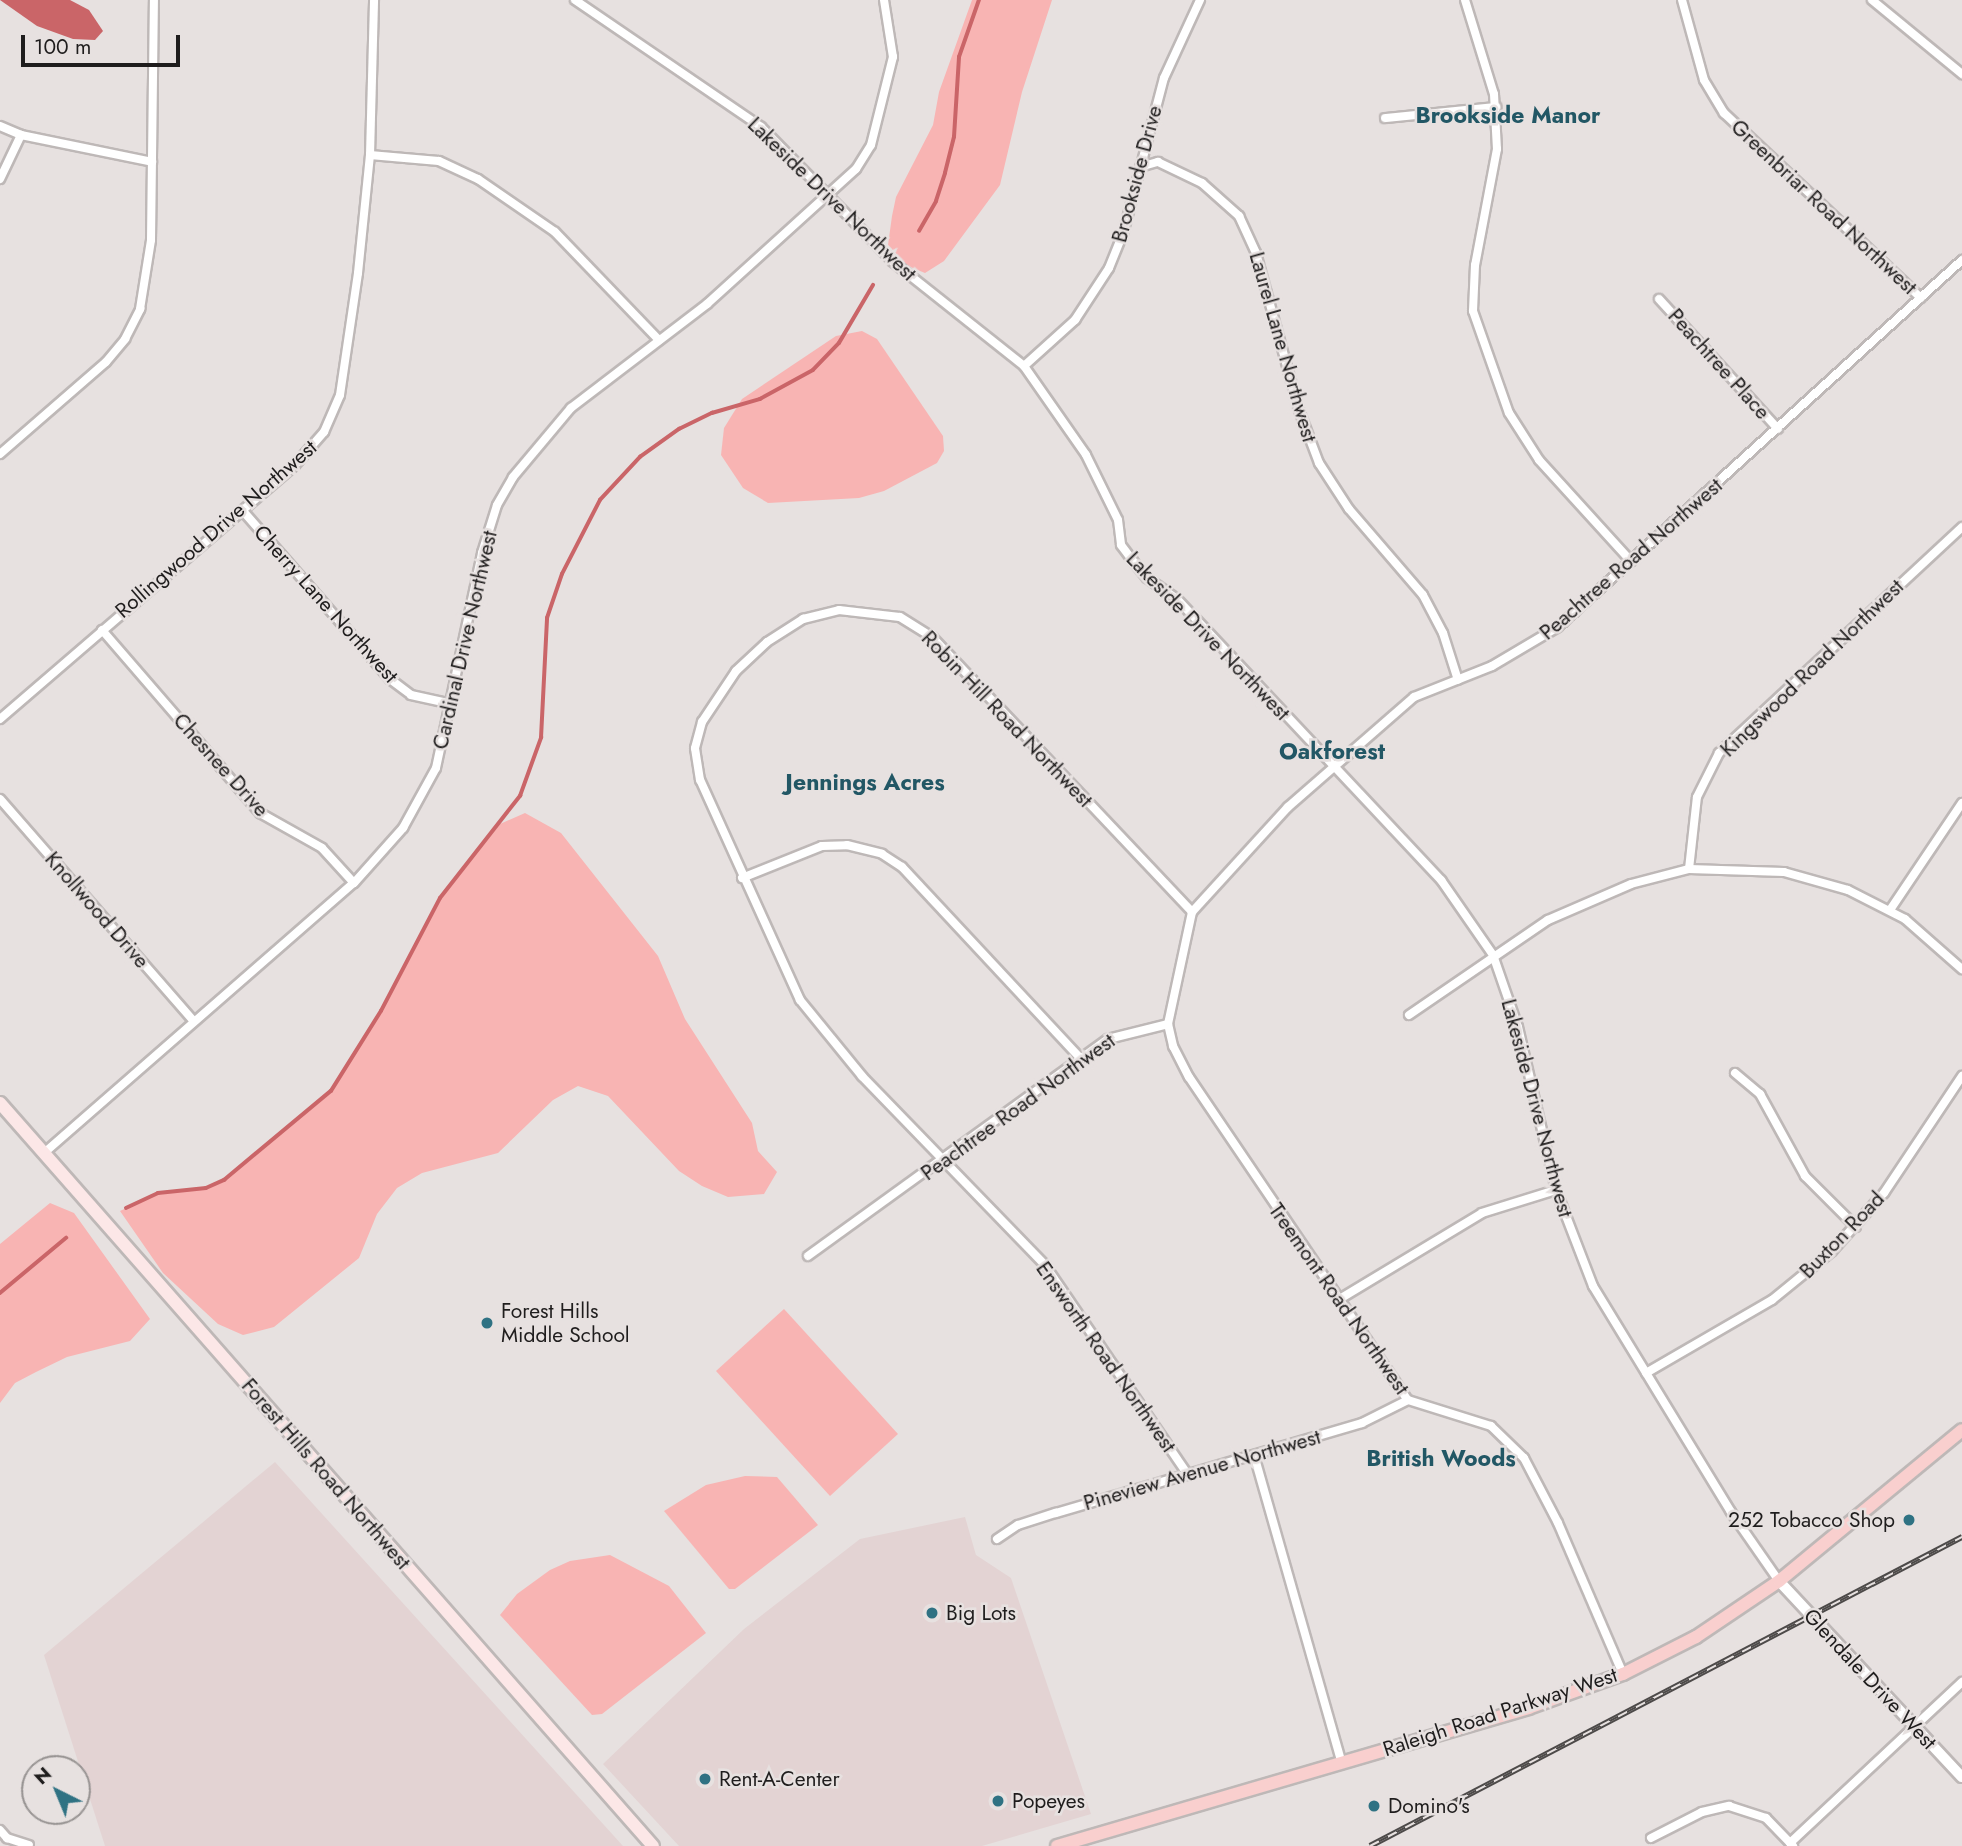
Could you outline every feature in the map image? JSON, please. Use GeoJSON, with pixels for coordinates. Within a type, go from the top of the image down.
{"type":"FeatureCollection","features":[{"type":"Feature","properties":{"kind":"main road","name":"Forest Hills Road Northwest"},"geometry":{"type":"LineString","coordinates":[[0,1103],[653,1846]]}},
{"type":"Feature","properties":{"kind":"main road","name":"Raleigh Road Parkway West"},"geometry":{"type":"LineString","coordinates":[[1057,1846],[1528,1708],[1623,1674],[1696,1637],[1779,1581],[1854,1523],[1962,1430]]}},
{"type":"Feature","properties":{"kind":"street"},"geometry":{"type":"LineString","coordinates":[[0,454],[106,362],[133,326],[149,273],[154,0]]}},
{"type":"Feature","properties":{"kind":"street","name":"Rollingwood Drive Northwest"},"geometry":{"type":"LineString","coordinates":[[0,719],[317,443],[334,413],[345,369],[370,155],[374,0]]}},
{"type":"Feature","properties":{"kind":"street","name":"Lakeside Drive Northwest"},"geometry":{"type":"LineString","coordinates":[[575,0],[731,104],[780,145],[892,261],[1024,366],[1086,455],[1118,520],[1121,545],[1147,579],[1177,598],[1441,880],[1493,955],[1518,1027],[1556,1190],[1593,1286],[1779,1581]]}},
{"type":"Feature","properties":{"kind":"street","name":"Cardinal Drive Northwest"},"geometry":{"type":"LineString","coordinates":[[44,1153],[354,883],[419,806],[436,768],[452,704],[482,553],[497,505],[513,477],[571,408],[707,304],[830,196],[856,169],[871,145],[889,80],[892,38],[884,0]]}},
{"type":"Feature","properties":{"kind":"street","name":"Brookside Drive"},"geometry":{"type":"LineString","coordinates":[[1024,366],[1075,320],[1104,278],[1123,234],[1164,78],[1200,0]]}},
{"type":"Feature","properties":{"kind":"street"},"geometry":{"type":"LineString","coordinates":[[1476,0],[1466,2],[1496,107],[1495,176],[1475,265],[1473,311],[1509,413],[1539,460],[1631,561]]}},
{"type":"Feature","properties":{"kind":"street","name":"Greenbriar Road Northwest"},"geometry":{"type":"LineString","coordinates":[[1682,0],[1704,80],[1724,113],[1921,298]]}},
{"type":"Feature","properties":{"kind":"street"},"geometry":{"type":"LineString","coordinates":[[1872,0],[1962,74]]}},
{"type":"Feature","properties":{"kind":"street"},"geometry":{"type":"LineString","coordinates":[[1385,118],[1496,107]]}},
{"type":"Feature","properties":{"kind":"street"},"geometry":{"type":"LineString","coordinates":[[0,126],[21,135],[152,162]]}},
{"type":"Feature","properties":{"kind":"street"},"geometry":{"type":"LineString","coordinates":[[0,179],[21,135]]}},
{"type":"Feature","properties":{"kind":"street"},"geometry":{"type":"LineString","coordinates":[[370,155],[439,161],[478,180],[555,232],[659,340]]}},
{"type":"Feature","properties":{"kind":"street","name":"Laurel Lane Northwest"},"geometry":{"type":"LineString","coordinates":[[1140,167],[1158,162],[1202,183],[1239,216],[1256,253],[1299,410],[1319,463],[1349,509],[1423,595],[1443,633],[1458,680]]}},
{"type":"Feature","properties":{"kind":"street","name":"Peachtree Road Northwest"},"geometry":{"type":"LineString","coordinates":[[808,1256],[1121,1033],[1168,1024],[1192,912],[1251,844],[1332,766],[1414,697],[1530,647],[1631,561],[1962,260]]}},
{"type":"Feature","properties":{"kind":"street","name":"Peachtree Place"},"geometry":{"type":"LineString","coordinates":[[1659,299],[1778,429]]}},
{"type":"Feature","properties":{"kind":"street","name":"Cherry Lane Northwest"},"geometry":{"type":"LineString","coordinates":[[243,510],[390,679],[411,695],[452,704]]}},
{"type":"Feature","properties":{"kind":"street","name":"Kingswood Road Northwest"},"geometry":{"type":"LineString","coordinates":[[1689,869],[1697,797],[1719,753],[1962,527]]}},
{"type":"Feature","properties":{"kind":"street","name":"Robin Hill Road Northwest"},"geometry":{"type":"LineString","coordinates":[[742,878],[698,773],[695,748],[702,722],[736,671],[781,631],[819,613],[857,610],[900,617],[933,638],[1192,912]]}},
{"type":"Feature","properties":{"kind":"street","name":"Chesnee Drive"},"geometry":{"type":"LineString","coordinates":[[102,630],[260,813],[322,848],[354,883]]}},
{"type":"Feature","properties":{"kind":"street","name":"Knollwood Drive"},"geometry":{"type":"LineString","coordinates":[[0,799],[194,1021]]}},
{"type":"Feature","properties":{"kind":"street"},"geometry":{"type":"LineString","coordinates":[[1890,910],[1962,803]]}},
{"type":"Feature","properties":{"kind":"street"},"geometry":{"type":"LineString","coordinates":[[742,878],[831,845],[883,854],[902,867],[1081,1059]]}},
{"type":"Feature","properties":{"kind":"street"},"geometry":{"type":"LineString","coordinates":[[1409,1015],[1493,955],[1581,904],[1631,884],[1689,869],[1784,872],[1848,890],[1890,910],[1930,938],[1962,969]]}},
{"type":"Feature","properties":{"kind":"street","name":"Ensworth Road Northwest"},"geometry":{"type":"LineString","coordinates":[[742,878],[800,1000],[817,1025],[943,1161],[1045,1265],[1188,1475]]}},
{"type":"Feature","properties":{"kind":"street","name":"Treemont Road Northwest"},"geometry":{"type":"LineString","coordinates":[[1168,1024],[1172,1046],[1189,1077],[1408,1400],[1490,1426],[1517,1449],[1558,1523],[1623,1674]]}},
{"type":"Feature","properties":{"kind":"street"},"geometry":{"type":"LineString","coordinates":[[1735,1073],[1760,1094],[1805,1176],[1856,1227]]}},
{"type":"Feature","properties":{"kind":"street","name":"Buxton Road"},"geometry":{"type":"LineString","coordinates":[[1646,1373],[1772,1300],[1856,1227],[1908,1160],[1962,1076]]}},
{"type":"Feature","properties":{"kind":"street"},"geometry":{"type":"LineString","coordinates":[[1338,1300],[1482,1213],[1556,1190]]}},
{"type":"Feature","properties":{"kind":"street","name":"Pineview Avenue Northwest"},"geometry":{"type":"LineString","coordinates":[[997,1539],[1018,1525],[1362,1423],[1408,1400]]}},
{"type":"Feature","properties":{"kind":"street"},"geometry":{"type":"LineString","coordinates":[[1254,1455],[1342,1763]]}},
{"type":"Feature","properties":{"kind":"street","name":"Glendale Drive West"},"geometry":{"type":"LineString","coordinates":[[1779,1581],[1962,1777]]}},
{"type":"Feature","properties":{"kind":"street"},"geometry":{"type":"LineString","coordinates":[[1651,1839],[1702,1812],[1729,1807],[1766,1818],[1792,1844],[1962,1682]]}},
{"type":"Feature","properties":{"kind":"street"},"geometry":{"type":"LineString","coordinates":[[0,1830],[7,1838],[29,1845]]}},
{"type":"Feature","properties":{"kind":"shaded area"},"geometry":{"type":"Polygon","coordinates":[[[0,0],[70,0],[89,10],[103,31],[95,40],[73,39],[37,26],[0,0]]]}},
{"type":"Feature","properties":{"kind":"shaded area"},"geometry":{"type":"Polygon","coordinates":[[[972,0],[1052,0],[1022,92],[1000,185],[944,261],[925,273],[908,266],[888,245],[892,216],[896,197],[933,125],[939,92],[972,0]]]}},
{"type":"Feature","properties":{"kind":"shaded area"},"geometry":{"type":"Polygon","coordinates":[[[862,331],[877,339],[943,436],[944,451],[937,463],[884,491],[859,498],[768,503],[743,488],[721,455],[724,428],[742,399],[836,336],[862,331]]]}},
{"type":"Feature","properties":{"kind":"shaded area"},"geometry":{"type":"Polygon","coordinates":[[[525,813],[561,833],[658,956],[685,1019],[752,1123],[758,1151],[777,1172],[764,1194],[728,1197],[702,1186],[679,1171],[608,1096],[578,1086],[553,1100],[498,1153],[422,1173],[397,1188],[377,1214],[359,1258],[274,1327],[243,1335],[218,1324],[163,1273],[120,1211],[158,1193],[206,1188],[224,1180],[331,1091],[381,1011],[440,898],[500,824],[525,813]]]}},
{"type":"Feature","properties":{"kind":"shaded area"},"geometry":{"type":"Polygon","coordinates":[[[50,1203],[74,1213],[150,1319],[130,1341],[67,1357],[15,1383],[0,1403],[0,1244],[50,1203]]]}},
{"type":"Feature","properties":{"kind":"shaded area"},"geometry":{"type":"Polygon","coordinates":[[[784,1309],[898,1434],[830,1496],[716,1371],[784,1309]]]}},
{"type":"Feature","properties":{"kind":"shaded area"},"geometry":{"type":"Polygon","coordinates":[[[275,1462],[623,1846],[105,1846],[91,1802],[91,1755],[76,1755],[44,1655],[275,1462]]]}},
{"type":"Feature","properties":{"kind":"shaded area"},"geometry":{"type":"Polygon","coordinates":[[[745,1476],[777,1477],[818,1525],[735,1589],[729,1589],[664,1511],[706,1485],[745,1476]]]}},
{"type":"Feature","properties":{"kind":"shaded area"},"geometry":{"type":"Polygon","coordinates":[[[965,1517],[976,1555],[1011,1578],[1091,1814],[982,1846],[679,1846],[603,1764],[744,1629],[860,1539],[965,1517]]]}},
{"type":"Feature","properties":{"kind":"shaded area"},"geometry":{"type":"Polygon","coordinates":[[[610,1555],[669,1586],[706,1633],[602,1714],[592,1715],[500,1615],[517,1594],[550,1570],[570,1561],[610,1555]]]}},
{"type":"Feature","properties":{"kind":"waterway"},"geometry":{"type":"LineString","coordinates":[[919,231],[936,201],[945,173],[954,137],[959,57],[979,0]]}},
{"type":"Feature","properties":{"kind":"waterway"},"geometry":{"type":"LineString","coordinates":[[126,1208],[158,1193],[206,1188],[224,1180],[331,1091],[381,1011],[440,898],[520,796],[541,738],[547,618],[562,574],[600,500],[640,457],[679,429],[712,413],[760,399],[813,370],[839,343],[873,285]]}},
{"type":"Feature","properties":{"kind":"waterway"},"geometry":{"type":"LineString","coordinates":[[0,1293],[66,1238]]}},
{"type":"Feature","properties":{"kind":"railway"},"geometry":{"type":"LineString","coordinates":[[1370,1846],[1962,1537]]}},
{"type":"Feature","properties":{"kind":"place","name":"Forest Hills Middle School"},"geometry":{"type":"Point","coordinates":[487,1323]}},
{"type":"Feature","properties":{"kind":"place","name":"252 Tobacco Shop"},"geometry":{"type":"Point","coordinates":[1909,1520]}},
{"type":"Feature","properties":{"kind":"place","name":"Big Lots"},"geometry":{"type":"Point","coordinates":[932,1613]}},
{"type":"Feature","properties":{"kind":"place","name":"Rent-A-Center"},"geometry":{"type":"Point","coordinates":[705,1779]}},
{"type":"Feature","properties":{"kind":"place","name":"Popeyes"},"geometry":{"type":"Point","coordinates":[998,1801]}},
{"type":"Feature","properties":{"kind":"place","name":"Domino's"},"geometry":{"type":"Point","coordinates":[1374,1806]}},
{"type":"Feature","properties":{"kind":"district","name":"Brookside Manor"},"geometry":{"type":"Point","coordinates":[1508,115]}},
{"type":"Feature","properties":{"kind":"district","name":"Oakforest"},"geometry":{"type":"Point","coordinates":[1332,751]}},
{"type":"Feature","properties":{"kind":"district","name":"Jennings Acres"},"geometry":{"type":"Point","coordinates":[865,782]}},
{"type":"Feature","properties":{"kind":"district","name":"British Woods"},"geometry":{"type":"Point","coordinates":[1441,1458]}}]}
